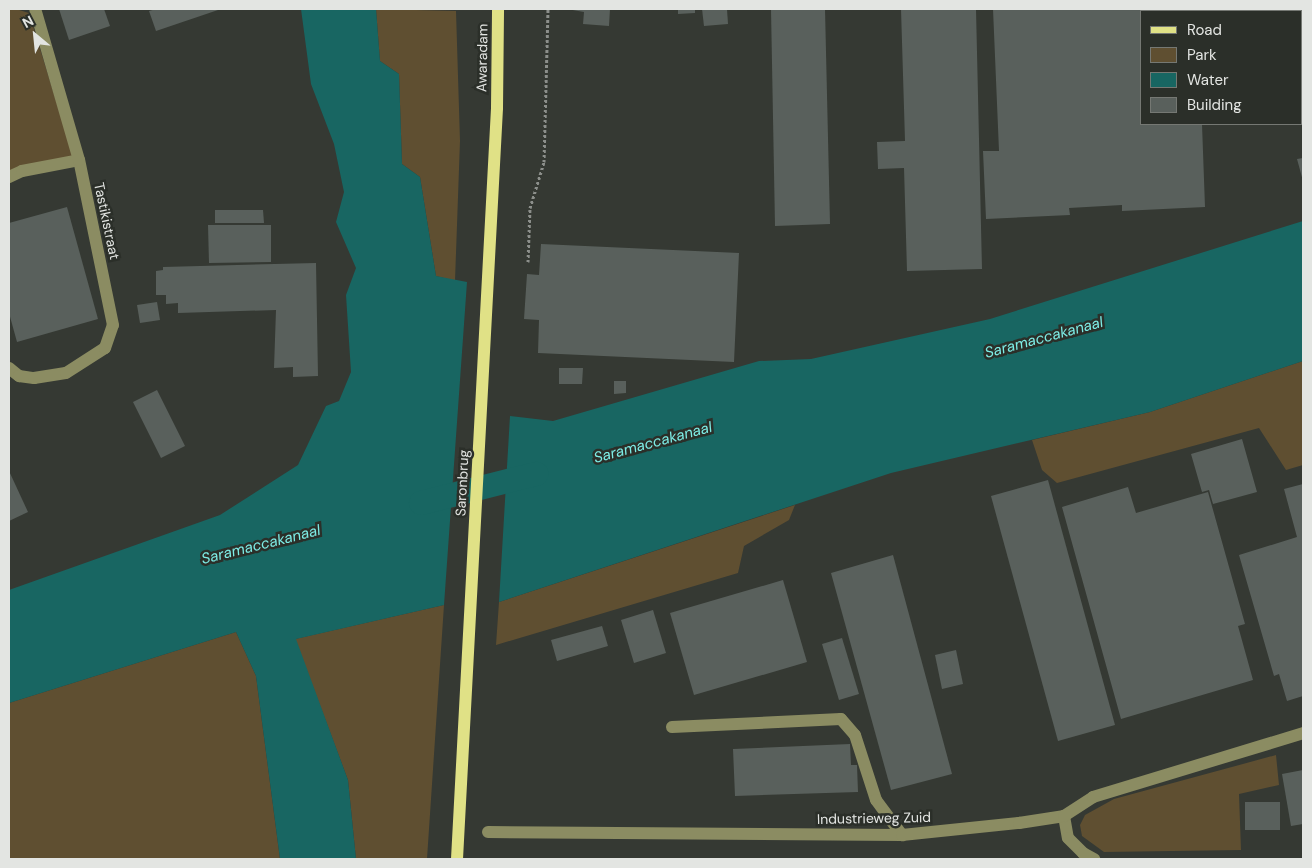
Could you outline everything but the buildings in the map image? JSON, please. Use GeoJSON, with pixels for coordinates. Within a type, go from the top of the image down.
{"type":"FeatureCollection","features":[{"type":"Feature","properties":{"kind":"main road","name":"Awaradam"},"geometry":{"type":"LineString","coordinates":[[497,108],[498,9]]}},
{"type":"Feature","properties":{"kind":"main road","name":"Saronbrug"},"geometry":{"type":"LineString","coordinates":[[457,859],[497,108]]}},
{"type":"Feature","properties":{"kind":"street","name":"Tastikistraat"},"geometry":{"type":"LineString","coordinates":[[14,372],[34,378],[66,373],[86,362],[105,348],[113,325],[79,160],[35,9]]}},
{"type":"Feature","properties":{"kind":"street"},"geometry":{"type":"LineString","coordinates":[[9,177],[22,171],[79,160]]}},
{"type":"Feature","properties":{"kind":"street"},"geometry":{"type":"LineString","coordinates":[[672,727],[841,719],[855,735],[876,800],[902,835]]}},
{"type":"Feature","properties":{"kind":"street","name":"Industrieweg Zuid"},"geometry":{"type":"LineString","coordinates":[[488,832],[902,835],[1064,816],[1093,797],[1303,733]]}},
{"type":"Feature","properties":{"kind":"street"},"geometry":{"type":"LineString","coordinates":[[1064,816],[1068,838],[1083,854],[1094,859]]}},
{"type":"Feature","properties":{"kind":"path"},"geometry":{"type":"LineString","coordinates":[[528,262],[530,208],[544,162],[548,9]]}},
{"type":"Feature","properties":{"kind":"green space"},"geometry":{"type":"Polygon","coordinates":[[[16,9],[29,13],[73,156],[9,180],[9,10],[16,9]]]}},
{"type":"Feature","properties":{"kind":"green space"},"geometry":{"type":"Polygon","coordinates":[[[376,9],[456,11],[460,141],[455,281],[436,276],[420,177],[402,164],[399,74],[380,61],[376,9]]]}},
{"type":"Feature","properties":{"kind":"green space"},"geometry":{"type":"Polygon","coordinates":[[[1303,361],[1303,465],[1286,470],[1259,428],[1057,483],[1042,470],[1032,440],[1150,412],[1303,361]]]}},
{"type":"Feature","properties":{"kind":"green space"},"geometry":{"type":"Polygon","coordinates":[[[795,505],[789,520],[744,546],[738,573],[496,645],[499,602],[795,505]]]}},
{"type":"Feature","properties":{"kind":"green space"},"geometry":{"type":"Polygon","coordinates":[[[444,605],[427,859],[356,859],[348,780],[295,639],[444,605]]]}},
{"type":"Feature","properties":{"kind":"green space"},"geometry":{"type":"Polygon","coordinates":[[[236,632],[256,676],[280,859],[9,859],[9,703],[236,632]]]}},
{"type":"Feature","properties":{"kind":"green space"},"geometry":{"type":"Polygon","coordinates":[[[1276,755],[1279,785],[1239,794],[1241,850],[1104,852],[1082,836],[1080,825],[1085,815],[1114,799],[1276,755]]]}},
{"type":"Feature","properties":{"kind":"water"},"geometry":{"type":"Polygon","coordinates":[[[301,9],[376,9],[380,61],[399,74],[402,164],[420,177],[436,276],[467,282],[444,605],[296,639],[348,780],[356,859],[280,859],[256,676],[236,632],[9,703],[9,590],[220,515],[298,465],[326,406],[339,401],[351,372],[346,295],[356,268],[336,222],[344,192],[334,144],[311,84],[301,9]]]}},
{"type":"Feature","properties":{"kind":"water"},"geometry":{"type":"Polygon","coordinates":[[[1303,221],[1303,361],[1150,412],[891,473],[499,602],[510,416],[553,421],[759,361],[811,359],[990,319],[1303,221]]]}},
{"type":"Feature","properties":{"kind":"waterway","name":"Saramaccakanaal"},"geometry":{"type":"LineString","coordinates":[[421,503],[536,474]]}}]}
